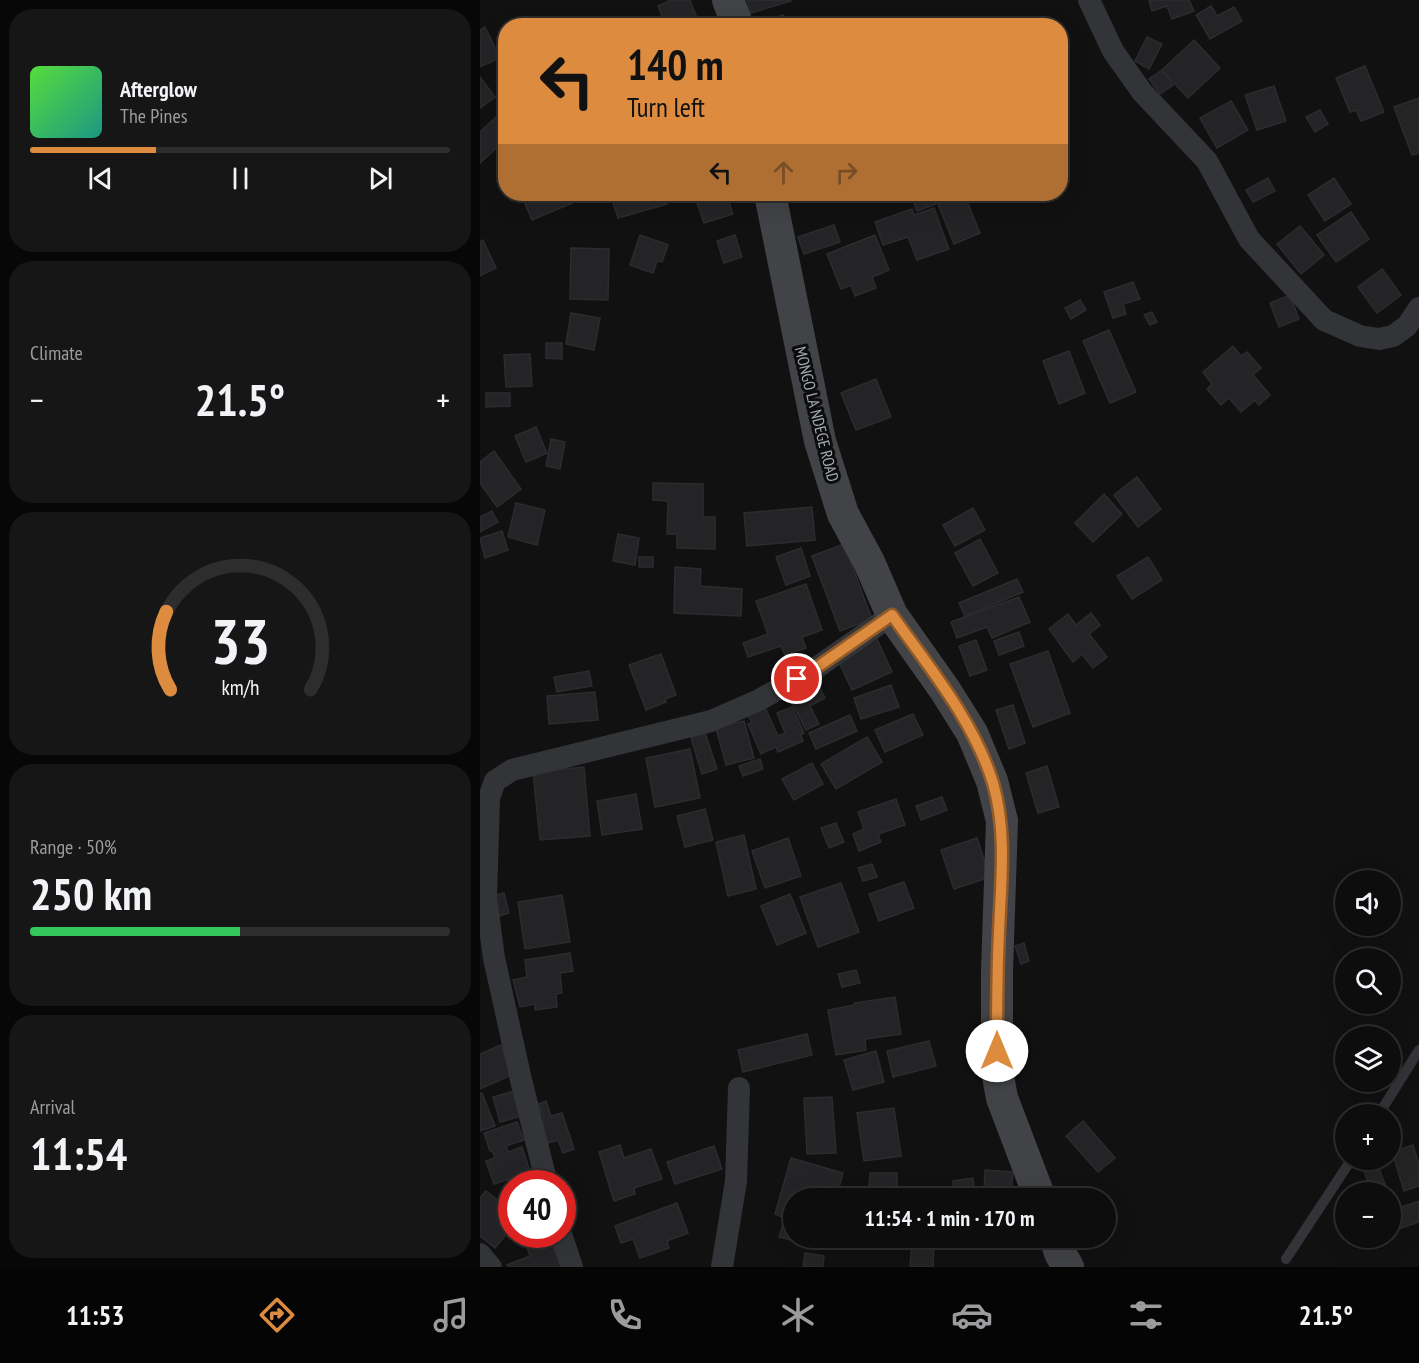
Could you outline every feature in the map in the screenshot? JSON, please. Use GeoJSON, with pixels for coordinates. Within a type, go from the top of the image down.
{"type":"FeatureCollection","features":[{"type":"Feature","properties":{"kind":"street"},"geometry":{"type":"LineString","coordinates":[[728,0],[735,18]]}},
{"type":"Feature","properties":{"kind":"street"},"geometry":{"type":"LineString","coordinates":[[1089,0],[1113,51],[1142,92],[1207,161],[1250,239],[1324,320],[1360,336],[1379,339],[1393,336],[1407,326],[1419,308]]}},
{"type":"Feature","properties":{"kind":"street","name":"MONGO LA NDEGE ROAD"},"geometry":{"type":"LineString","coordinates":[[771,201],[820,441],[843,514],[869,562],[892,615],[972,733],[992,781],[1002,820],[997,971],[997,1071],[1002,1098],[1036,1188]]}},
{"type":"Feature","properties":{"kind":"street"},"geometry":{"type":"LineString","coordinates":[[544,1170],[499,980],[486,898],[489,798],[495,781],[512,770],[711,721],[759,700],[816,668],[892,615]]}},
{"type":"Feature","properties":{"kind":"street"},"geometry":{"type":"LineString","coordinates":[[722,1267],[736,1181],[739,1088]]}},
{"type":"Feature","properties":{"kind":"street"},"geometry":{"type":"LineString","coordinates":[[566,1248],[572,1267]]}},
{"type":"Feature","properties":{"kind":"street"},"geometry":{"type":"LineString","coordinates":[[1058,1248],[1068,1267]]}},
{"type":"Feature","properties":{"kind":"street"},"geometry":{"type":"LineString","coordinates":[[480,1254],[491,1267]]}},
{"type":"Feature","properties":{"kind":"lane"},"geometry":{"type":"LineString","coordinates":[[1385,1104],[1419,1050]]}},
{"type":"Feature","properties":{"kind":"lane"},"geometry":{"type":"LineString","coordinates":[[1286,1259],[1344,1170]]}},
{"type":"Feature","properties":{"kind":"building"},"geometry":{"type":"Polygon","coordinates":[[[671,0],[690,0],[697,18],[663,18],[658,6],[671,0]]]}},
{"type":"Feature","properties":{"kind":"building"},"geometry":{"type":"Polygon","coordinates":[[[747,0],[791,0],[791,1],[751,13],[747,0]]]}},
{"type":"Feature","properties":{"kind":"building"},"geometry":{"type":"Polygon","coordinates":[[[1189,0],[1194,11],[1172,19],[1167,6],[1152,11],[1149,1],[1189,0]]]}},
{"type":"Feature","properties":{"kind":"building"},"geometry":{"type":"Polygon","coordinates":[[[1211,6],[1217,16],[1234,7],[1242,21],[1210,39],[1196,15],[1211,6]]]}},
{"type":"Feature","properties":{"kind":"building"},"geometry":{"type":"Polygon","coordinates":[[[485,27],[498,54],[498,59],[480,67],[480,30],[485,27]]]}},
{"type":"Feature","properties":{"kind":"building"},"geometry":{"type":"Polygon","coordinates":[[[1147,37],[1162,44],[1149,69],[1135,61],[1147,37]]]}},
{"type":"Feature","properties":{"kind":"building"},"geometry":{"type":"Polygon","coordinates":[[[1194,40],[1220,68],[1188,98],[1162,70],[1194,40]]]}},
{"type":"Feature","properties":{"kind":"building"},"geometry":{"type":"Polygon","coordinates":[[[1365,66],[1384,112],[1361,121],[1356,110],[1350,112],[1336,78],[1365,66]]]}},
{"type":"Feature","properties":{"kind":"building"},"geometry":{"type":"Polygon","coordinates":[[[1162,70],[1173,85],[1160,94],[1149,79],[1162,70]]]}},
{"type":"Feature","properties":{"kind":"building"},"geometry":{"type":"Polygon","coordinates":[[[480,77],[495,97],[480,108],[480,77]]]}},
{"type":"Feature","properties":{"kind":"building"},"geometry":{"type":"Polygon","coordinates":[[[1274,86],[1286,121],[1257,130],[1245,95],[1274,86]]]}},
{"type":"Feature","properties":{"kind":"building"},"geometry":{"type":"Polygon","coordinates":[[[1419,98],[1419,153],[1412,155],[1394,107],[1419,98]]]}},
{"type":"Feature","properties":{"kind":"building"},"geometry":{"type":"Polygon","coordinates":[[[1231,101],[1248,130],[1217,148],[1200,118],[1231,101]]]}},
{"type":"Feature","properties":{"kind":"building"},"geometry":{"type":"Polygon","coordinates":[[[1320,110],[1328,124],[1315,132],[1306,117],[1320,110]]]}},
{"type":"Feature","properties":{"kind":"building"},"geometry":{"type":"Polygon","coordinates":[[[498,115],[498,146],[480,163],[480,132],[498,115]]]}},
{"type":"Feature","properties":{"kind":"building"},"geometry":{"type":"Polygon","coordinates":[[[1268,178],[1275,191],[1253,202],[1246,190],[1268,178]]]}},
{"type":"Feature","properties":{"kind":"building"},"geometry":{"type":"Polygon","coordinates":[[[1334,178],[1351,204],[1325,221],[1308,195],[1334,178]]]}},
{"type":"Feature","properties":{"kind":"building"},"geometry":{"type":"Polygon","coordinates":[[[524,201],[571,201],[572,203],[532,220],[524,201]]]}},
{"type":"Feature","properties":{"kind":"building"},"geometry":{"type":"Polygon","coordinates":[[[612,201],[666,201],[667,204],[618,218],[612,201]]]}},
{"type":"Feature","properties":{"kind":"building"},"geometry":{"type":"Polygon","coordinates":[[[696,201],[728,201],[733,214],[704,223],[696,201]]]}},
{"type":"Feature","properties":{"kind":"building"},"geometry":{"type":"Polygon","coordinates":[[[913,201],[935,201],[936,204],[917,211],[913,201]]]}},
{"type":"Feature","properties":{"kind":"building"},"geometry":{"type":"Polygon","coordinates":[[[946,201],[967,201],[980,233],[954,244],[938,204],[946,201]]]}},
{"type":"Feature","properties":{"kind":"building"},"geometry":{"type":"Polygon","coordinates":[[[934,208],[949,249],[917,260],[908,237],[883,245],[875,222],[912,209],[914,215],[934,208]]]}},
{"type":"Feature","properties":{"kind":"building"},"geometry":{"type":"Polygon","coordinates":[[[1351,212],[1369,239],[1336,262],[1317,235],[1351,212]]]}},
{"type":"Feature","properties":{"kind":"building"},"geometry":{"type":"Polygon","coordinates":[[[834,225],[840,242],[804,254],[798,237],[834,225]]]}},
{"type":"Feature","properties":{"kind":"building"},"geometry":{"type":"Polygon","coordinates":[[[1300,226],[1324,255],[1301,274],[1277,244],[1300,226]]]}},
{"type":"Feature","properties":{"kind":"building"},"geometry":{"type":"Polygon","coordinates":[[[640,235],[668,245],[662,262],[657,261],[653,273],[630,265],[640,235]]]}},
{"type":"Feature","properties":{"kind":"building"},"geometry":{"type":"Polygon","coordinates":[[[735,235],[742,257],[724,263],[717,241],[735,235]]]}},
{"type":"Feature","properties":{"kind":"building"},"geometry":{"type":"Polygon","coordinates":[[[875,235],[889,270],[872,277],[876,288],[855,296],[851,285],[841,289],[827,254],[875,235]]]}},
{"type":"Feature","properties":{"kind":"building"},"geometry":{"type":"Polygon","coordinates":[[[483,240],[496,268],[480,276],[480,242],[483,240]]]}},
{"type":"Feature","properties":{"kind":"building"},"geometry":{"type":"Polygon","coordinates":[[[571,248],[609,249],[608,300],[570,299],[571,248]]]}},
{"type":"Feature","properties":{"kind":"building"},"geometry":{"type":"Polygon","coordinates":[[[1382,269],[1401,295],[1377,313],[1358,287],[1382,269]]]}},
{"type":"Feature","properties":{"kind":"building"},"geometry":{"type":"Polygon","coordinates":[[[1133,282],[1140,299],[1123,304],[1126,314],[1113,318],[1104,292],[1133,282]]]}},
{"type":"Feature","properties":{"kind":"building"},"geometry":{"type":"Polygon","coordinates":[[[1290,295],[1299,319],[1279,327],[1270,303],[1290,295]]]}},
{"type":"Feature","properties":{"kind":"building"},"geometry":{"type":"Polygon","coordinates":[[[1080,300],[1086,310],[1071,319],[1065,308],[1080,300]]]}},
{"type":"Feature","properties":{"kind":"building"},"geometry":{"type":"Polygon","coordinates":[[[1152,312],[1157,322],[1150,325],[1144,315],[1152,312]]]}},
{"type":"Feature","properties":{"kind":"building"},"geometry":{"type":"Polygon","coordinates":[[[571,313],[600,318],[594,350],[566,344],[571,313]]]}},
{"type":"Feature","properties":{"kind":"building"},"geometry":{"type":"Polygon","coordinates":[[[1109,330],[1136,392],[1110,403],[1083,341],[1109,330]]]}},
{"type":"Feature","properties":{"kind":"building"},"geometry":{"type":"Polygon","coordinates":[[[546,343],[562,343],[562,359],[546,358],[546,343]]]}},
{"type":"Feature","properties":{"kind":"building"},"geometry":{"type":"Polygon","coordinates":[[[1233,346],[1241,356],[1247,352],[1261,368],[1253,375],[1270,395],[1259,405],[1255,400],[1241,412],[1229,398],[1221,405],[1207,389],[1212,384],[1203,372],[1233,346]]]}},
{"type":"Feature","properties":{"kind":"building"},"geometry":{"type":"Polygon","coordinates":[[[1069,351],[1085,393],[1059,404],[1043,361],[1069,351]]]}},
{"type":"Feature","properties":{"kind":"building"},"geometry":{"type":"Polygon","coordinates":[[[530,354],[532,386],[506,387],[504,355],[530,354]]]}},
{"type":"Feature","properties":{"kind":"building"},"geometry":{"type":"Polygon","coordinates":[[[876,379],[891,417],[856,430],[841,393],[876,379]]]}},
{"type":"Feature","properties":{"kind":"building"},"geometry":{"type":"Polygon","coordinates":[[[486,393],[510,393],[510,406],[486,407],[486,393]]]}},
{"type":"Feature","properties":{"kind":"building"},"geometry":{"type":"Polygon","coordinates":[[[536,427],[547,453],[526,462],[515,436],[536,427]]]}},
{"type":"Feature","properties":{"kind":"building"},"geometry":{"type":"Polygon","coordinates":[[[551,439],[565,442],[560,469],[546,466],[551,439]]]}},
{"type":"Feature","properties":{"kind":"building"},"geometry":{"type":"Polygon","coordinates":[[[494,451],[521,489],[497,507],[480,483],[480,462],[494,451]]]}},
{"type":"Feature","properties":{"kind":"building"},"geometry":{"type":"Polygon","coordinates":[[[1137,477],[1161,509],[1138,527],[1114,495],[1137,477]]]}},
{"type":"Feature","properties":{"kind":"building"},"geometry":{"type":"Polygon","coordinates":[[[653,483],[703,484],[703,517],[715,517],[715,549],[677,548],[677,534],[667,534],[668,501],[653,500],[653,483]]]}},
{"type":"Feature","properties":{"kind":"building"},"geometry":{"type":"Polygon","coordinates":[[[1104,494],[1122,514],[1093,542],[1075,523],[1104,494]]]}},
{"type":"Feature","properties":{"kind":"building"},"geometry":{"type":"Polygon","coordinates":[[[516,503],[545,510],[537,545],[508,537],[516,503]]]}},
{"type":"Feature","properties":{"kind":"building"},"geometry":{"type":"Polygon","coordinates":[[[812,507],[815,540],[747,546],[744,513],[812,507]]]}},
{"type":"Feature","properties":{"kind":"building"},"geometry":{"type":"Polygon","coordinates":[[[973,508],[985,530],[955,546],[943,525],[973,508]]]}},
{"type":"Feature","properties":{"kind":"building"},"geometry":{"type":"Polygon","coordinates":[[[492,511],[498,522],[480,532],[480,517],[492,511]]]}},
{"type":"Feature","properties":{"kind":"building"},"geometry":{"type":"Polygon","coordinates":[[[502,531],[508,550],[485,558],[480,538],[502,531]]]}},
{"type":"Feature","properties":{"kind":"building"},"geometry":{"type":"Polygon","coordinates":[[[618,534],[639,538],[635,565],[613,561],[618,534]]]}},
{"type":"Feature","properties":{"kind":"building"},"geometry":{"type":"Polygon","coordinates":[[[980,539],[998,573],[973,586],[955,553],[980,539]]]}},
{"type":"Feature","properties":{"kind":"building"},"geometry":{"type":"Polygon","coordinates":[[[844,544],[872,619],[840,631],[812,556],[844,544]]]}},
{"type":"Feature","properties":{"kind":"building"},"geometry":{"type":"Polygon","coordinates":[[[801,548],[810,576],[786,585],[776,557],[801,548]]]}},
{"type":"Feature","properties":{"kind":"building"},"geometry":{"type":"Polygon","coordinates":[[[639,557],[653,557],[653,567],[639,567],[639,557]]]}},
{"type":"Feature","properties":{"kind":"building"},"geometry":{"type":"Polygon","coordinates":[[[1148,557],[1162,580],[1132,599],[1117,576],[1148,557]]]}},
{"type":"Feature","properties":{"kind":"building"},"geometry":{"type":"Polygon","coordinates":[[[675,567],[701,569],[700,586],[742,589],[741,616],[674,613],[675,567]]]}},
{"type":"Feature","properties":{"kind":"building"},"geometry":{"type":"Polygon","coordinates":[[[1017,579],[1023,592],[965,616],[959,603],[1017,579]]]}},
{"type":"Feature","properties":{"kind":"building"},"geometry":{"type":"Polygon","coordinates":[[[806,584],[822,630],[802,637],[806,648],[785,655],[781,646],[748,657],[743,643],[768,634],[756,601],[806,584]]]}},
{"type":"Feature","properties":{"kind":"building"},"geometry":{"type":"Polygon","coordinates":[[[1019,597],[1030,622],[992,638],[987,627],[957,638],[951,622],[1019,597]]]}},
{"type":"Feature","properties":{"kind":"building"},"geometry":{"type":"Polygon","coordinates":[[[1091,613],[1100,625],[1089,634],[1107,657],[1093,668],[1082,654],[1073,662],[1049,629],[1068,614],[1076,625],[1091,613]]]}},
{"type":"Feature","properties":{"kind":"building"},"geometry":{"type":"Polygon","coordinates":[[[1019,632],[1024,646],[999,655],[994,641],[1019,632]]]}},
{"type":"Feature","properties":{"kind":"building"},"geometry":{"type":"Polygon","coordinates":[[[876,637],[892,672],[852,690],[836,656],[876,637]]]}},
{"type":"Feature","properties":{"kind":"building"},"geometry":{"type":"Polygon","coordinates":[[[976,640],[987,670],[970,676],[959,646],[976,640]]]}},
{"type":"Feature","properties":{"kind":"building"},"geometry":{"type":"Polygon","coordinates":[[[1048,651],[1070,713],[1033,727],[1010,664],[1048,651]]]}},
{"type":"Feature","properties":{"kind":"building"},"geometry":{"type":"Polygon","coordinates":[[[661,654],[676,695],[646,710],[629,665],[661,654]]]}},
{"type":"Feature","properties":{"kind":"building"},"geometry":{"type":"Polygon","coordinates":[[[589,671],[592,686],[557,692],[554,677],[589,671]]]}},
{"type":"Feature","properties":{"kind":"building"},"geometry":{"type":"Polygon","coordinates":[[[815,678],[825,698],[810,706],[819,724],[806,730],[785,689],[815,678]]]}},
{"type":"Feature","properties":{"kind":"building"},"geometry":{"type":"Polygon","coordinates":[[[891,685],[899,707],[861,719],[854,698],[891,685]]]}},
{"type":"Feature","properties":{"kind":"building"},"geometry":{"type":"Polygon","coordinates":[[[595,692],[598,720],[549,724],[547,696],[595,692]]]}},
{"type":"Feature","properties":{"kind":"building"},"geometry":{"type":"Polygon","coordinates":[[[764,705],[778,736],[785,733],[777,713],[792,707],[804,733],[801,735],[803,741],[778,752],[776,747],[761,754],[748,724],[752,723],[747,713],[764,705]]]}},
{"type":"Feature","properties":{"kind":"building"},"geometry":{"type":"Polygon","coordinates":[[[1013,705],[1025,743],[1009,749],[996,710],[1013,705]]]}},
{"type":"Feature","properties":{"kind":"building"},"geometry":{"type":"Polygon","coordinates":[[[913,714],[923,735],[885,752],[875,730],[913,714]]]}},
{"type":"Feature","properties":{"kind":"building"},"geometry":{"type":"Polygon","coordinates":[[[850,715],[857,731],[816,749],[809,733],[850,715]]]}},
{"type":"Feature","properties":{"kind":"building"},"geometry":{"type":"Polygon","coordinates":[[[744,721],[754,758],[726,765],[716,728],[744,721]]]}},
{"type":"Feature","properties":{"kind":"building"},"geometry":{"type":"Polygon","coordinates":[[[705,733],[717,769],[702,774],[691,738],[705,733]]]}},
{"type":"Feature","properties":{"kind":"building"},"geometry":{"type":"Polygon","coordinates":[[[867,737],[882,762],[836,789],[821,764],[867,737]]]}},
{"type":"Feature","properties":{"kind":"building"},"geometry":{"type":"Polygon","coordinates":[[[690,749],[700,798],[655,807],[646,758],[690,749]]]}},
{"type":"Feature","properties":{"kind":"building"},"geometry":{"type":"Polygon","coordinates":[[[760,759],[763,769],[743,776],[739,766],[760,759]]]}},
{"type":"Feature","properties":{"kind":"building"},"geometry":{"type":"Polygon","coordinates":[[[812,763],[823,784],[794,800],[782,779],[812,763]]]}},
{"type":"Feature","properties":{"kind":"building"},"geometry":{"type":"Polygon","coordinates":[[[1047,766],[1059,807],[1038,813],[1026,773],[1047,766]]]}},
{"type":"Feature","properties":{"kind":"building"},"geometry":{"type":"Polygon","coordinates":[[[584,767],[590,836],[540,840],[533,772],[584,767]]]}},
{"type":"Feature","properties":{"kind":"building"},"geometry":{"type":"Polygon","coordinates":[[[636,794],[642,829],[602,835],[597,801],[636,794]]]}},
{"type":"Feature","properties":{"kind":"building"},"geometry":{"type":"Polygon","coordinates":[[[942,797],[947,810],[921,820],[916,806],[942,797]]]}},
{"type":"Feature","properties":{"kind":"building"},"geometry":{"type":"Polygon","coordinates":[[[896,799],[905,825],[878,834],[881,842],[859,851],[853,834],[864,829],[858,812],[896,799]]]}},
{"type":"Feature","properties":{"kind":"building"},"geometry":{"type":"Polygon","coordinates":[[[705,809],[713,840],[685,847],[677,816],[705,809]]]}},
{"type":"Feature","properties":{"kind":"building"},"geometry":{"type":"Polygon","coordinates":[[[836,823],[844,842],[829,848],[821,828],[836,823]]]}},
{"type":"Feature","properties":{"kind":"building"},"geometry":{"type":"Polygon","coordinates":[[[744,835],[756,889],[728,896],[716,842],[744,835]]]}},
{"type":"Feature","properties":{"kind":"building"},"geometry":{"type":"Polygon","coordinates":[[[788,838],[801,876],[765,888],[752,851],[788,838]]]}},
{"type":"Feature","properties":{"kind":"building"},"geometry":{"type":"Polygon","coordinates":[[[977,838],[990,877],[954,889],[941,850],[977,838]]]}},
{"type":"Feature","properties":{"kind":"building"},"geometry":{"type":"Polygon","coordinates":[[[872,864],[877,877],[863,881],[858,868],[872,864]]]}},
{"type":"Feature","properties":{"kind":"building"},"geometry":{"type":"Polygon","coordinates":[[[904,882],[914,908],[879,921],[869,894],[904,882]]]}},
{"type":"Feature","properties":{"kind":"building"},"geometry":{"type":"Polygon","coordinates":[[[841,883],[859,932],[818,947],[800,897],[841,883]]]}},
{"type":"Feature","properties":{"kind":"building"},"geometry":{"type":"Polygon","coordinates":[[[504,893],[509,913],[496,917],[490,897],[504,893]]]}},
{"type":"Feature","properties":{"kind":"building"},"geometry":{"type":"Polygon","coordinates":[[[790,894],[806,933],[777,945],[761,906],[790,894]]]}},
{"type":"Feature","properties":{"kind":"building"},"geometry":{"type":"Polygon","coordinates":[[[562,895],[570,942],[525,949],[518,902],[562,895]]]}},
{"type":"Feature","properties":{"kind":"building"},"geometry":{"type":"Polygon","coordinates":[[[1024,943],[1029,961],[1021,964],[1015,946],[1024,943]]]}},
{"type":"Feature","properties":{"kind":"building"},"geometry":{"type":"Polygon","coordinates":[[[570,953],[573,971],[560,973],[562,993],[556,994],[557,1007],[535,1010],[535,1004],[520,1007],[513,980],[527,977],[525,960],[570,953]]]}},
{"type":"Feature","properties":{"kind":"building"},"geometry":{"type":"Polygon","coordinates":[[[856,970],[860,983],[842,987],[838,974],[856,970]]]}},
{"type":"Feature","properties":{"kind":"building"},"geometry":{"type":"Polygon","coordinates":[[[895,997],[901,1034],[865,1039],[866,1050],[836,1055],[828,1010],[855,1005],[854,1003],[895,997]]]}},
{"type":"Feature","properties":{"kind":"building"},"geometry":{"type":"Polygon","coordinates":[[[807,1034],[812,1055],[743,1072],[738,1050],[807,1034]]]}},
{"type":"Feature","properties":{"kind":"building"},"geometry":{"type":"Polygon","coordinates":[[[929,1041],[936,1066],[893,1077],[887,1051],[929,1041]]]}},
{"type":"Feature","properties":{"kind":"building"},"geometry":{"type":"Polygon","coordinates":[[[501,1045],[514,1074],[480,1089],[480,1054],[501,1045]]]}},
{"type":"Feature","properties":{"kind":"building"},"geometry":{"type":"Polygon","coordinates":[[[876,1051],[884,1082],[853,1090],[844,1060],[876,1051]]]}},
{"type":"Feature","properties":{"kind":"building"},"geometry":{"type":"Polygon","coordinates":[[[514,1091],[521,1116],[500,1122],[493,1097],[514,1091]]]}},
{"type":"Feature","properties":{"kind":"building"},"geometry":{"type":"Polygon","coordinates":[[[480,1093],[482,1093],[495,1126],[480,1131],[480,1093]]]}},
{"type":"Feature","properties":{"kind":"building"},"geometry":{"type":"Polygon","coordinates":[[[832,1097],[836,1153],[807,1154],[804,1098],[832,1097]]]}},
{"type":"Feature","properties":{"kind":"building"},"geometry":{"type":"Polygon","coordinates":[[[546,1101],[551,1116],[562,1113],[574,1149],[563,1153],[558,1140],[542,1145],[535,1123],[544,1120],[539,1104],[546,1101]]]}},
{"type":"Feature","properties":{"kind":"building"},"geometry":{"type":"Polygon","coordinates":[[[894,1108],[901,1156],[864,1161],[857,1113],[894,1108]]]}},
{"type":"Feature","properties":{"kind":"building"},"geometry":{"type":"Polygon","coordinates":[[[1083,1121],[1115,1158],[1098,1172],[1066,1136],[1083,1121]]]}},
{"type":"Feature","properties":{"kind":"building"},"geometry":{"type":"Polygon","coordinates":[[[517,1122],[524,1140],[506,1146],[508,1152],[522,1147],[529,1170],[498,1170],[498,1183],[494,1184],[486,1161],[495,1158],[484,1133],[517,1122]]]}},
{"type":"Feature","properties":{"kind":"building"},"geometry":{"type":"Polygon","coordinates":[[[620,1145],[624,1158],[651,1149],[662,1179],[634,1188],[635,1194],[614,1201],[599,1152],[620,1145]]]}},
{"type":"Feature","properties":{"kind":"building"},"geometry":{"type":"Polygon","coordinates":[[[1413,1145],[1419,1164],[1419,1186],[1404,1191],[1398,1170],[1401,1170],[1401,1149],[1413,1145]]]}},
{"type":"Feature","properties":{"kind":"building"},"geometry":{"type":"Polygon","coordinates":[[[714,1146],[722,1169],[675,1184],[667,1162],[714,1146]]]}},
{"type":"Feature","properties":{"kind":"building"},"geometry":{"type":"Polygon","coordinates":[[[791,1158],[843,1173],[839,1188],[783,1188],[783,1217],[775,1214],[791,1158]]]}},
{"type":"Feature","properties":{"kind":"building"},"geometry":{"type":"Polygon","coordinates":[[[985,1170],[1013,1172],[1011,1188],[984,1188],[985,1170]]]}},
{"type":"Feature","properties":{"kind":"building"},"geometry":{"type":"Polygon","coordinates":[[[1380,1170],[1384,1182],[1368,1182],[1364,1171],[1380,1170]]]}},
{"type":"Feature","properties":{"kind":"building"},"geometry":{"type":"Polygon","coordinates":[[[870,1173],[897,1173],[897,1187],[869,1186],[870,1173]]]}},
{"type":"Feature","properties":{"kind":"building"},"geometry":{"type":"Polygon","coordinates":[[[973,1178],[974,1188],[954,1188],[953,1181],[973,1178]]]}},
{"type":"Feature","properties":{"kind":"building"},"geometry":{"type":"Polygon","coordinates":[[[486,1191],[498,1200],[498,1244],[495,1248],[480,1236],[480,1198],[486,1191]]]}},
{"type":"Feature","properties":{"kind":"building"},"geometry":{"type":"Polygon","coordinates":[[[1419,1201],[1419,1222],[1401,1228],[1401,1207],[1419,1201]]]}},
{"type":"Feature","properties":{"kind":"building"},"geometry":{"type":"Polygon","coordinates":[[[677,1203],[688,1233],[667,1241],[669,1248],[640,1258],[633,1239],[621,1243],[615,1226],[677,1203]]]}},
{"type":"Feature","properties":{"kind":"building"},"geometry":{"type":"Polygon","coordinates":[[[783,1224],[783,1238],[779,1237],[783,1224]]]}},
{"type":"Feature","properties":{"kind":"building"},"geometry":{"type":"Polygon","coordinates":[[[527,1248],[554,1248],[561,1267],[508,1267],[507,1265],[530,1256],[527,1248]]]}},
{"type":"Feature","properties":{"kind":"building"},"geometry":{"type":"Polygon","coordinates":[[[912,1248],[934,1248],[933,1267],[910,1267],[912,1248]]]}},
{"type":"Feature","properties":{"kind":"building"},"geometry":{"type":"Polygon","coordinates":[[[805,1253],[824,1256],[823,1267],[803,1267],[805,1253]]]}},
{"type":"Feature","properties":{"kind":"route"},"geometry":{"type":"LineString","coordinates":[[797,679],[892,615],[972,733],[992,781],[1002,820],[997,1051]]}}]}
